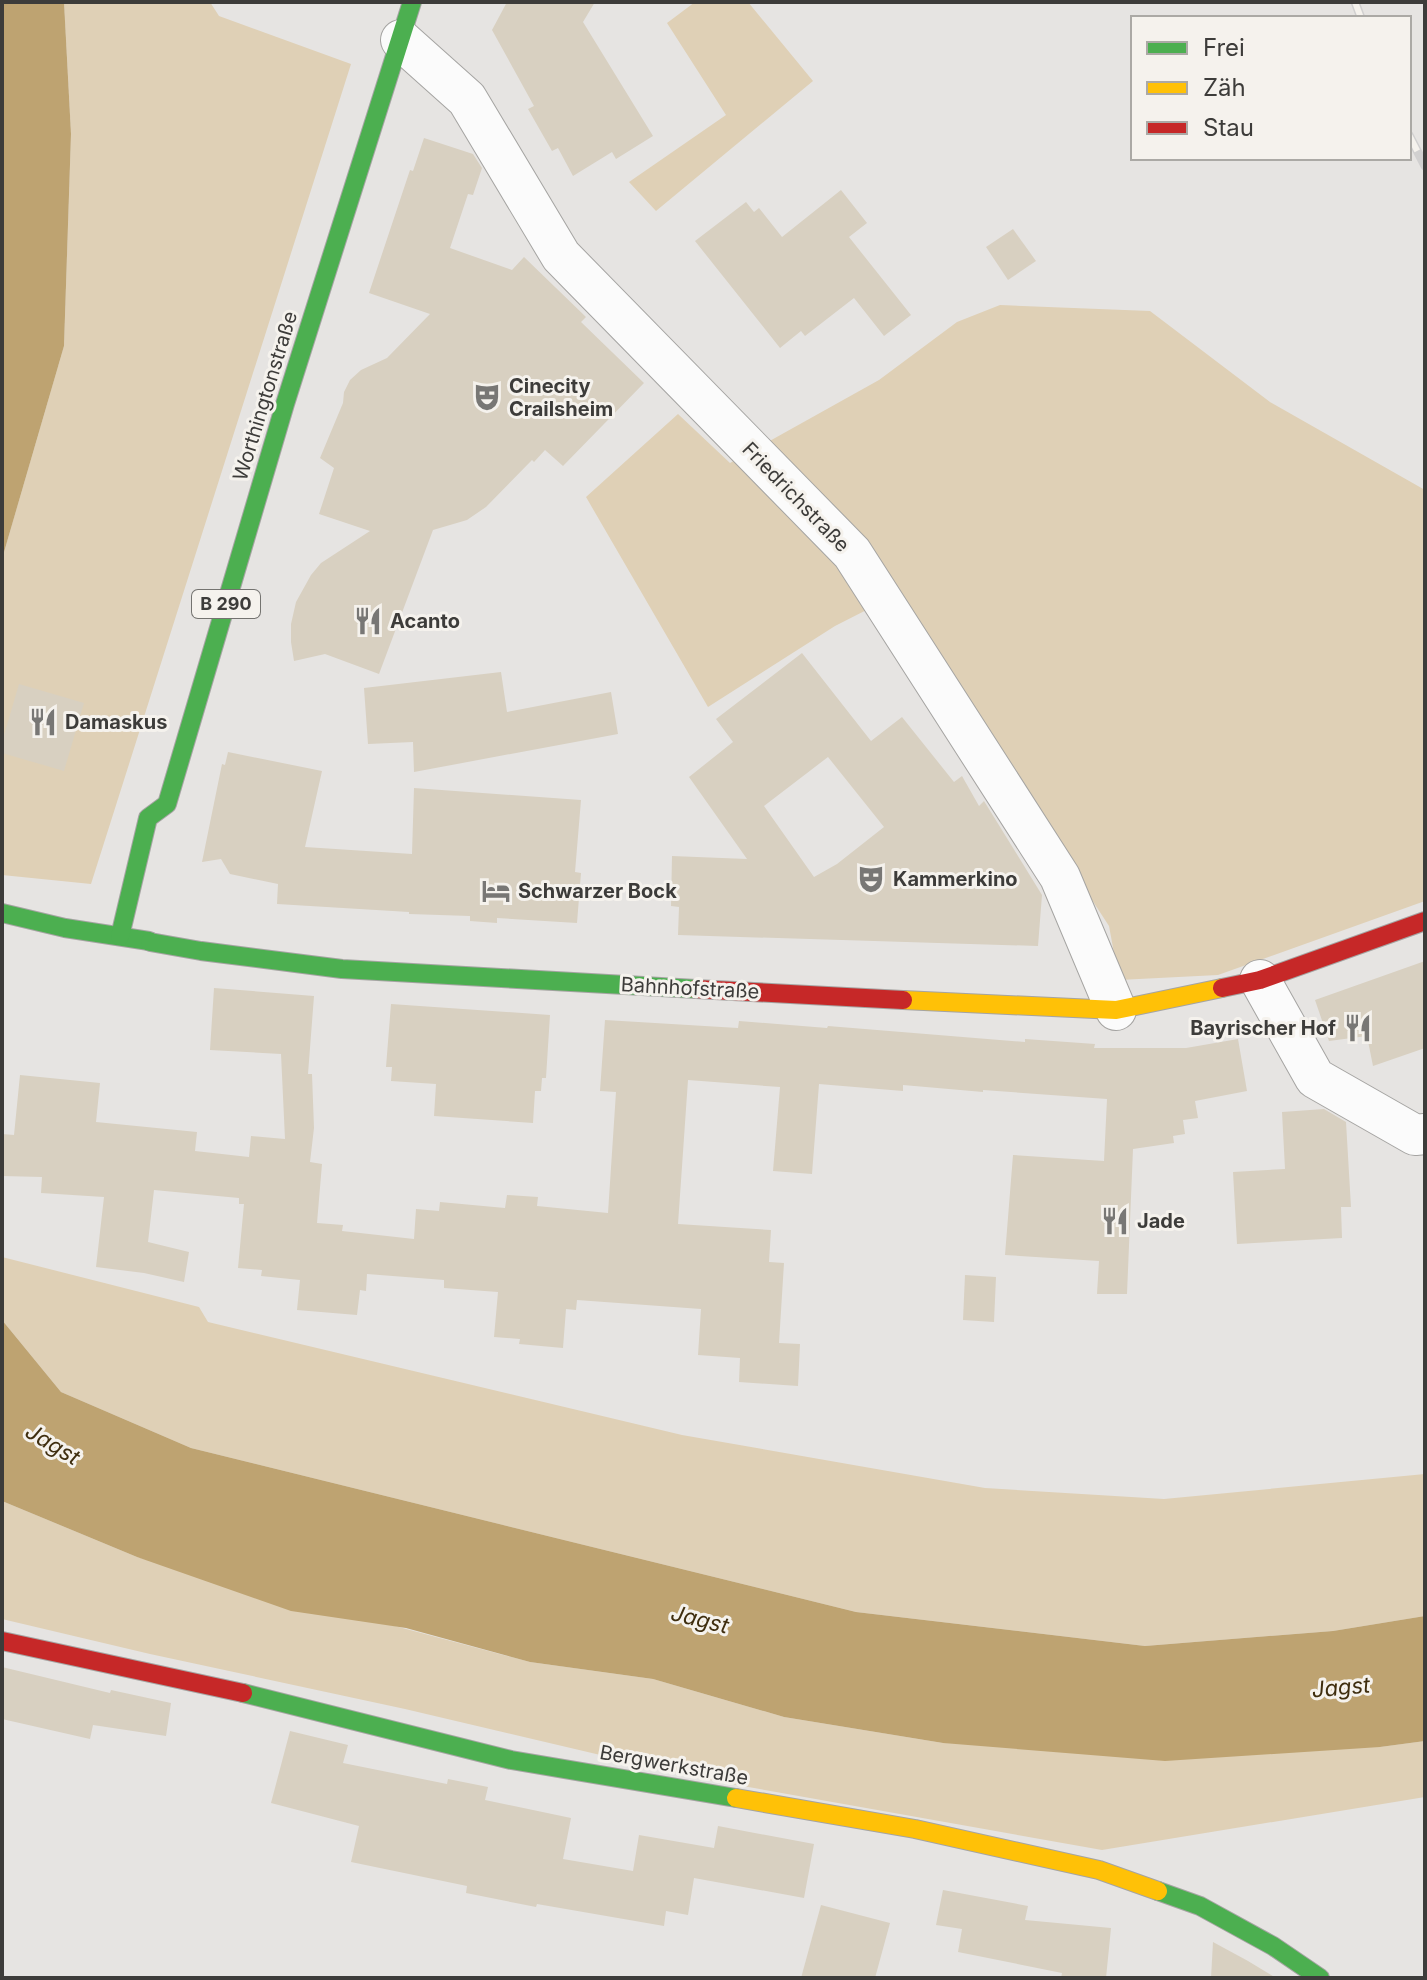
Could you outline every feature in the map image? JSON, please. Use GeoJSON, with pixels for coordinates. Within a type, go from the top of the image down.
{"type":"FeatureCollection","features":[{"type":"Feature","properties":{"kind":"main road","name":"Worthingtonstraße"},"geometry":{"type":"LineString","coordinates":[[120,936],[148,818],[167,804],[285,404],[412,2]]}},
{"type":"Feature","properties":{"kind":"main road"},"geometry":{"type":"LineString","coordinates":[[167,804],[174,823]]}},
{"type":"Feature","properties":{"kind":"main road","name":"Bahnhofstraße"},"geometry":{"type":"LineString","coordinates":[[2,913],[65,928],[120,936],[152,934],[201,951],[342,969],[1116,1010],[1260,980],[1425,921]]}},
{"type":"Feature","properties":{"kind":"main road","name":"Bergwerkstraße"},"geometry":{"type":"LineString","coordinates":[[2,1641],[226,1689],[511,1760],[915,1829],[1099,1870],[1200,1906],[1273,1946],[1320,1978]]}},
{"type":"Feature","properties":{"kind":"street","name":"Friedrichstraße"},"geometry":{"type":"LineString","coordinates":[[401,40],[467,99],[561,256],[852,553],[1060,877],[1116,1010]]}},
{"type":"Feature","properties":{"kind":"street"},"geometry":{"type":"LineString","coordinates":[[1260,980],[1315,1078],[1415,1135],[1425,1134]]}},
{"type":"Feature","properties":{"kind":"shaded area"},"geometry":{"type":"Polygon","coordinates":[[[64,2],[210,2],[219,16],[351,64],[91,884],[2,875],[2,559],[64,346],[71,134],[64,2]]]}},
{"type":"Feature","properties":{"kind":"shaded area"},"geometry":{"type":"Polygon","coordinates":[[[695,2],[748,2],[813,81],[656,211],[629,182],[726,115],[667,23],[695,2]]]}},
{"type":"Feature","properties":{"kind":"shaded area"},"geometry":{"type":"Polygon","coordinates":[[[1000,305],[1150,311],[1270,402],[1425,490],[1425,901],[1218,975],[1119,980],[1109,926],[894,596],[835,626],[708,707],[586,497],[678,414],[730,463],[879,380],[957,322],[1000,305]]]}},
{"type":"Feature","properties":{"kind":"shaded area"},"geometry":{"type":"Polygon","coordinates":[[[2,1257],[199,1307],[208,1322],[682,1435],[985,1488],[1164,1499],[1425,1474],[1425,1616],[1333,1631],[1145,1646],[856,1612],[191,1448],[61,1392],[2,1320],[2,1257]]]}},
{"type":"Feature","properties":{"kind":"shaded area"},"geometry":{"type":"Polygon","coordinates":[[[2,1501],[137,1557],[530,1662],[653,1679],[784,1717],[943,1743],[1380,1747],[1425,1741],[1425,1797],[1102,1850],[698,1778],[2,1619],[2,1501]]]}},
{"type":"Feature","properties":{"kind":"water"},"geometry":{"type":"Polygon","coordinates":[[[2,2],[64,2],[71,134],[64,346],[2,559],[2,2]]]}},
{"type":"Feature","properties":{"kind":"water","name":"Jagst"},"geometry":{"type":"Polygon","coordinates":[[[2,1320],[61,1392],[191,1448],[856,1612],[1145,1646],[1333,1631],[1425,1616],[1425,1741],[1380,1747],[1165,1761],[943,1743],[784,1717],[653,1679],[530,1662],[406,1628],[291,1611],[137,1557],[2,1501],[2,1320]]]}},
{"type":"Feature","properties":{"kind":"building"},"geometry":{"type":"Polygon","coordinates":[[[507,2],[595,2],[583,22],[653,136],[616,159],[612,152],[573,176],[558,148],[552,151],[528,109],[534,106],[492,30],[507,2]]]}},
{"type":"Feature","properties":{"kind":"building","name":"Cinecity Crailsheim"},"geometry":{"type":"Polygon","coordinates":[[[424,138],[473,154],[482,168],[473,195],[468,194],[450,248],[512,270],[524,257],[586,317],[581,322],[644,383],[563,466],[545,450],[486,507],[467,520],[433,530],[379,674],[325,654],[294,661],[291,624],[296,602],[311,575],[321,563],[370,531],[319,514],[334,468],[320,458],[343,403],[344,392],[350,380],[361,370],[387,358],[430,314],[369,293],[410,170],[413,171],[424,138]]]}},
{"type":"Feature","properties":{"kind":"building"},"geometry":{"type":"Polygon","coordinates":[[[841,190],[867,223],[849,237],[911,315],[884,336],[854,298],[805,336],[801,331],[780,348],[695,241],[746,202],[754,212],[759,208],[782,237],[841,190]]]}},
{"type":"Feature","properties":{"kind":"building"},"geometry":{"type":"Polygon","coordinates":[[[1013,229],[1036,261],[1008,280],[986,247],[1013,229]]]}},
{"type":"Feature","properties":{"kind":"building"},"geometry":{"type":"Polygon","coordinates":[[[802,653],[871,741],[902,717],[954,782],[962,776],[979,806],[984,801],[1042,895],[1038,946],[678,935],[679,907],[671,906],[672,856],[747,859],[689,777],[733,742],[716,719],[802,653]],[[828,757],[764,806],[814,877],[837,864],[884,827],[828,757]]]}},
{"type":"Feature","properties":{"kind":"building"},"geometry":{"type":"Polygon","coordinates":[[[501,672],[507,712],[611,692],[618,734],[414,772],[413,742],[368,744],[364,688],[501,672]]]}},
{"type":"Feature","properties":{"kind":"building","name":"Damaskus"},"geometry":{"type":"Polygon","coordinates":[[[19,684],[84,703],[64,771],[2,753],[2,742],[19,684]]]}},
{"type":"Feature","properties":{"kind":"building"},"geometry":{"type":"Polygon","coordinates":[[[228,752],[322,771],[305,847],[412,854],[414,788],[581,800],[575,872],[581,873],[577,923],[497,918],[497,923],[470,921],[470,916],[277,904],[278,884],[230,874],[221,859],[202,862],[222,764],[225,765],[228,752]]]}},
{"type":"Feature","properties":{"kind":"building"},"geometry":{"type":"Polygon","coordinates":[[[1425,961],[1425,1048],[1373,1066],[1367,1036],[1329,1041],[1315,1000],[1425,961]]]}},
{"type":"Feature","properties":{"kind":"building"},"geometry":{"type":"Polygon","coordinates":[[[214,988],[314,996],[308,1074],[312,1074],[314,1128],[310,1162],[322,1164],[317,1223],[343,1225],[342,1231],[414,1239],[416,1209],[439,1211],[440,1202],[505,1208],[507,1195],[538,1197],[537,1206],[608,1213],[616,1092],[600,1091],[605,1020],[738,1028],[739,1021],[828,1026],[1025,1042],[1025,1039],[1095,1044],[1094,1048],[1186,1048],[1238,1039],[1247,1091],[1195,1101],[1198,1118],[1183,1120],[1185,1134],[1173,1136],[1174,1143],[1133,1149],[1127,1294],[1097,1294],[1099,1261],[1005,1255],[1013,1155],[1104,1161],[1107,1099],[903,1085],[903,1091],[819,1084],[812,1174],[773,1171],[780,1087],[688,1080],[678,1224],[771,1230],[769,1262],[784,1263],[779,1343],[800,1344],[798,1386],[739,1382],[740,1358],[698,1355],[701,1309],[577,1300],[576,1310],[566,1309],[563,1348],[519,1344],[520,1339],[494,1337],[498,1292],[444,1288],[444,1280],[367,1274],[366,1291],[360,1290],[357,1315],[297,1310],[300,1280],[261,1276],[262,1270],[238,1268],[244,1204],[239,1204],[239,1198],[154,1190],[148,1242],[189,1252],[184,1282],[96,1267],[104,1197],[41,1193],[42,1177],[2,1176],[2,1134],[14,1135],[20,1075],[100,1083],[96,1122],[197,1132],[195,1151],[249,1157],[251,1136],[285,1139],[281,1054],[210,1050],[214,988]]]}},
{"type":"Feature","properties":{"kind":"building"},"geometry":{"type":"Polygon","coordinates":[[[391,1004],[550,1015],[546,1078],[542,1078],[541,1091],[535,1091],[533,1123],[434,1116],[436,1084],[391,1081],[392,1067],[386,1067],[391,1004]]]}},
{"type":"Feature","properties":{"kind":"building"},"geometry":{"type":"Polygon","coordinates":[[[1324,1109],[1346,1122],[1351,1207],[1341,1207],[1342,1238],[1237,1244],[1233,1172],[1285,1169],[1282,1112],[1324,1109]]]}},
{"type":"Feature","properties":{"kind":"building"},"geometry":{"type":"Polygon","coordinates":[[[965,1275],[996,1277],[994,1322],[963,1320],[965,1275]]]}},
{"type":"Feature","properties":{"kind":"building"},"geometry":{"type":"Polygon","coordinates":[[[2,1667],[110,1693],[111,1690],[171,1703],[166,1736],[93,1725],[90,1739],[2,1719],[2,1667]]]}},
{"type":"Feature","properties":{"kind":"building"},"geometry":{"type":"Polygon","coordinates":[[[290,1731],[348,1745],[343,1763],[447,1784],[448,1779],[488,1787],[485,1800],[571,1818],[563,1859],[633,1871],[639,1835],[714,1848],[718,1826],[814,1844],[804,1898],[694,1878],[688,1915],[666,1911],[664,1926],[466,1893],[467,1886],[351,1862],[359,1826],[271,1803],[290,1731]]]}},
{"type":"Feature","properties":{"kind":"building"},"geometry":{"type":"Polygon","coordinates":[[[943,1890],[1028,1906],[1025,1920],[1111,1928],[1106,1978],[1061,1978],[1062,1973],[958,1952],[962,1929],[936,1925],[943,1890]]]}},
{"type":"Feature","properties":{"kind":"building"},"geometry":{"type":"Polygon","coordinates":[[[821,1905],[890,1923],[875,1978],[801,1978],[821,1905]]]}},
{"type":"Feature","properties":{"kind":"building"},"geometry":{"type":"Polygon","coordinates":[[[1213,1942],[1248,1961],[1276,1978],[1211,1978],[1213,1942]]]}},
{"type":"Feature","properties":{"kind":"railway"},"geometry":{"type":"LineString","coordinates":[[1355,2],[1360,16]]}},
{"type":"Feature","properties":{"kind":"railway"},"geometry":{"type":"LineString","coordinates":[[1411,139],[1425,166]]}},
{"type":"Feature","properties":{"kind":"traffic: fast"},"geometry":{"type":"LineString","coordinates":[[120,936],[148,818],[167,804],[285,404],[412,2]]}},
{"type":"Feature","properties":{"kind":"traffic: fast"},"geometry":{"type":"LineString","coordinates":[[2,913],[65,928],[149,941]]}},
{"type":"Feature","properties":{"kind":"traffic: fast"},"geometry":{"type":"LineString","coordinates":[[150,942],[342,969],[696,989]]}},
{"type":"Feature","properties":{"kind":"traffic: fast"},"geometry":{"type":"LineString","coordinates":[[243,1693],[511,1760],[736,1798]]}},
{"type":"Feature","properties":{"kind":"traffic: fast"},"geometry":{"type":"LineString","coordinates":[[1158,1891],[1200,1906],[1273,1946],[1320,1978]]}},
{"type":"Feature","properties":{"kind":"traffic: slow"},"geometry":{"type":"LineString","coordinates":[[903,1000],[1116,1010],[1222,988]]}},
{"type":"Feature","properties":{"kind":"traffic: slow"},"geometry":{"type":"LineString","coordinates":[[736,1798],[915,1829],[1099,1870],[1158,1891]]}},
{"type":"Feature","properties":{"kind":"traffic: jam"},"geometry":{"type":"LineString","coordinates":[[1222,988],[1260,980],[1425,921]]}},
{"type":"Feature","properties":{"kind":"traffic: jam"},"geometry":{"type":"LineString","coordinates":[[696,989],[903,1000]]}},
{"type":"Feature","properties":{"kind":"traffic: jam"},"geometry":{"type":"LineString","coordinates":[[2,1641],[243,1693]]}},
{"type":"Feature","properties":{"kind":"place","name":"Cinecity Crailsheim"},"geometry":{"type":"Point","coordinates":[487,397]}},
{"type":"Feature","properties":{"kind":"place","name":"Acanto"},"geometry":{"type":"Point","coordinates":[368,621]}},
{"type":"Feature","properties":{"kind":"place","name":"Damaskus"},"geometry":{"type":"Point","coordinates":[43,722]}},
{"type":"Feature","properties":{"kind":"place","name":"Kammerkino"},"geometry":{"type":"Point","coordinates":[871,879]}},
{"type":"Feature","properties":{"kind":"place","name":"Schwarzer Bock"},"geometry":{"type":"Point","coordinates":[496,891]}},
{"type":"Feature","properties":{"kind":"place","name":"Bayrischer Hof"},"geometry":{"type":"Point","coordinates":[1358,1028]}},
{"type":"Feature","properties":{"kind":"place","name":"Jade"},"geometry":{"type":"Point","coordinates":[1115,1221]}}]}
